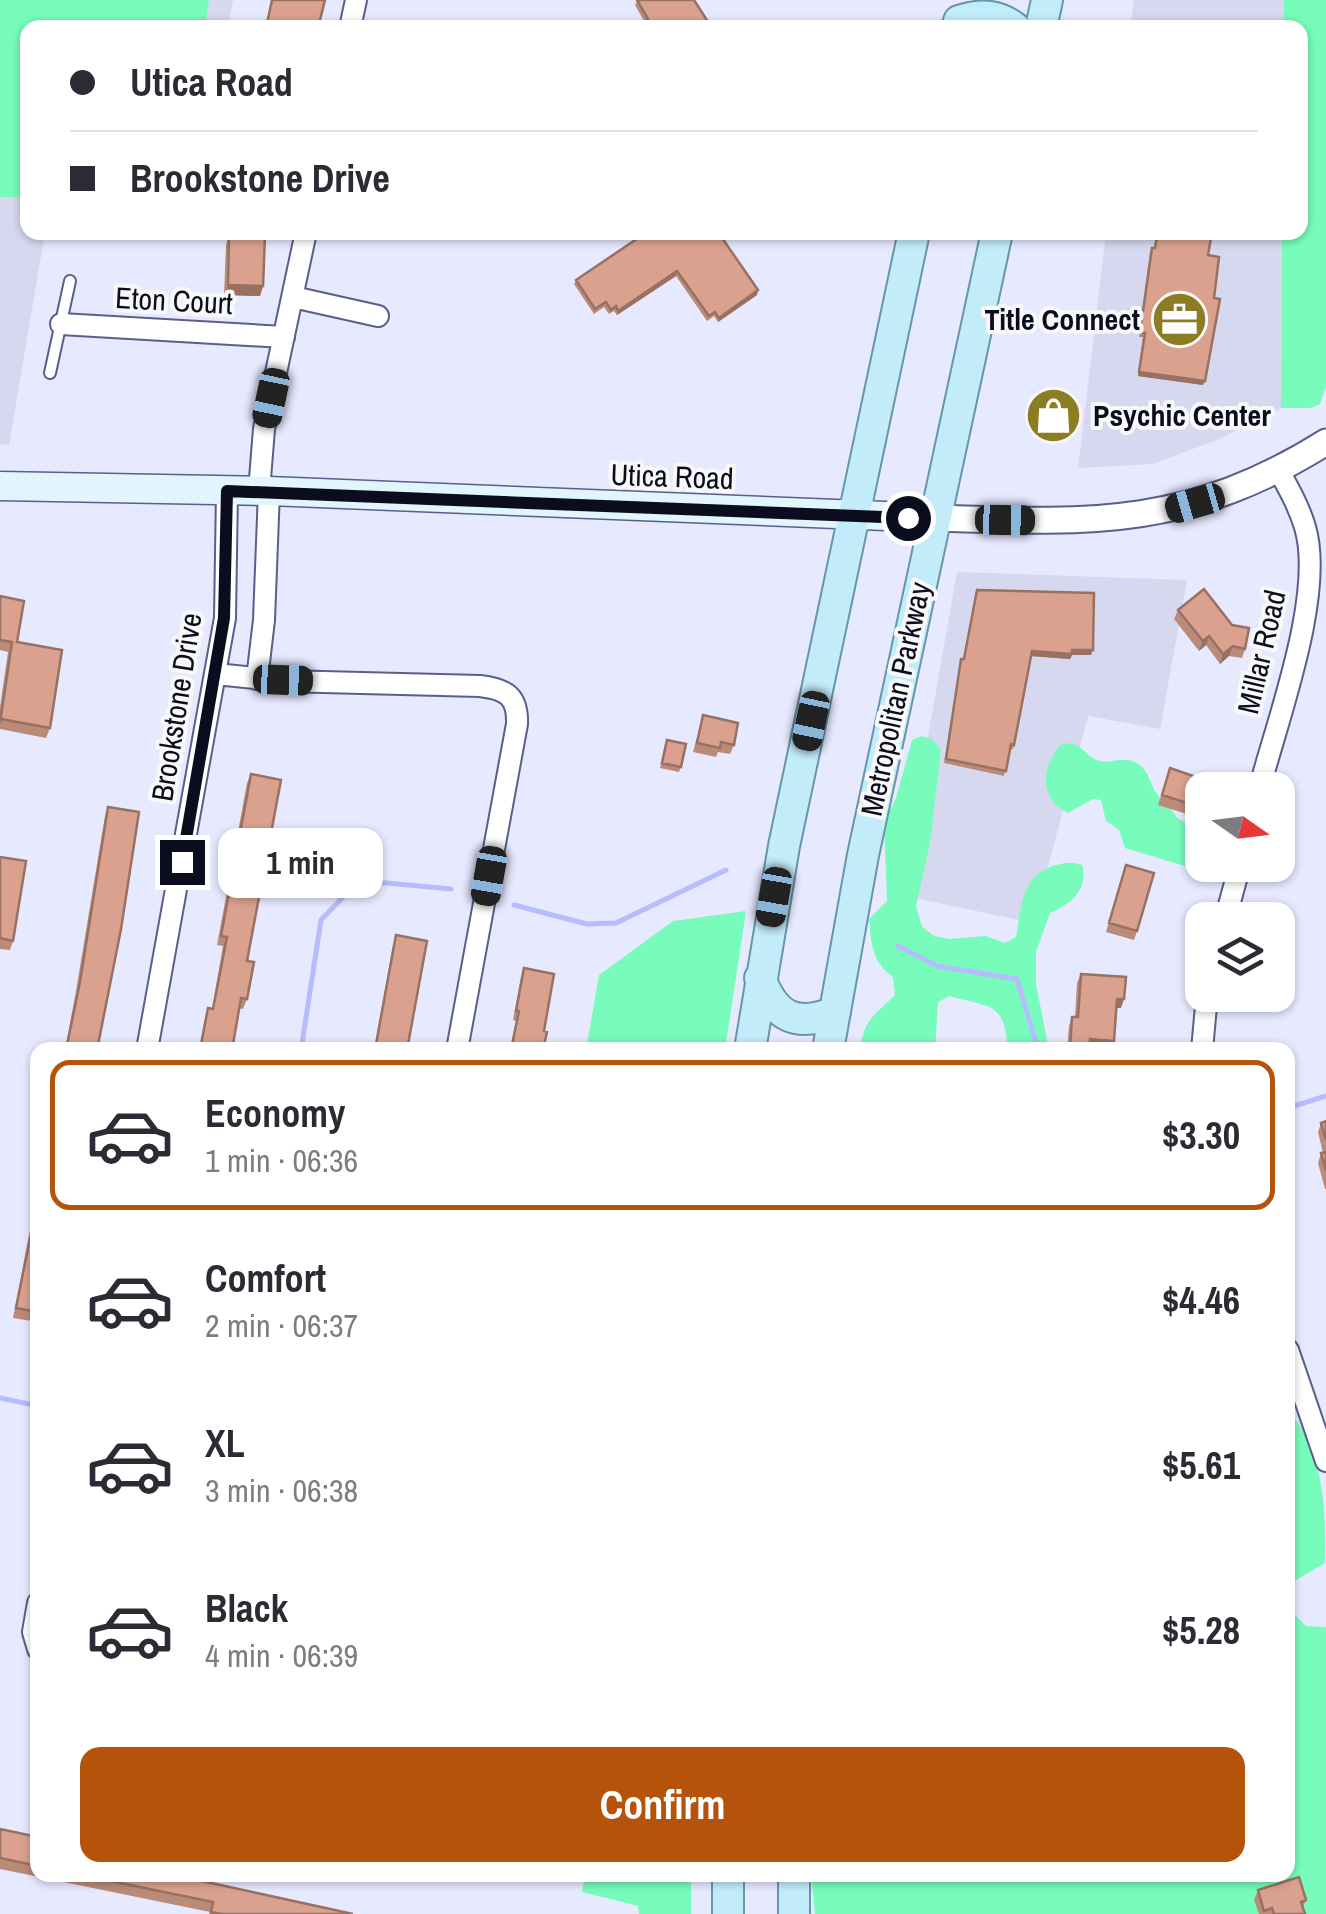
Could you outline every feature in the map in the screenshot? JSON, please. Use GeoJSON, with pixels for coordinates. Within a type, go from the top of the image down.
{"type":"FeatureCollection","features":[{"type":"Feature","properties":{"kind":"main road"},"geometry":{"type":"LineString","coordinates":[[960,16],[996,20]]}},
{"type":"Feature","properties":{"kind":"main road"},"geometry":{"type":"LineString","coordinates":[[751,1042],[781,863],[912,240]]}},
{"type":"Feature","properties":{"kind":"main road","name":"Metropolitan Parkway"},"geometry":{"type":"LineString","coordinates":[[829,1042],[860,868],[995,240]]}},
{"type":"Feature","properties":{"kind":"main road","name":"Utica Road"},"geometry":{"type":"LineString","coordinates":[[0,486],[264,491],[935,518]]}},
{"type":"Feature","properties":{"kind":"main road"},"geometry":{"type":"LineString","coordinates":[[760,978],[768,998],[786,1016],[810,1020],[835,1012]]}},
{"type":"Feature","properties":{"kind":"main road"},"geometry":{"type":"LineString","coordinates":[[728,1882],[728,1914]]}},
{"type":"Feature","properties":{"kind":"main road"},"geometry":{"type":"LineString","coordinates":[[794,1882],[794,1914]]}},
{"type":"Feature","properties":{"kind":"street"},"geometry":{"type":"LineString","coordinates":[[257,679],[264,620],[264,430],[304,240]]}},
{"type":"Feature","properties":{"kind":"street"},"geometry":{"type":"LineString","coordinates":[[292,298],[378,316]]}},
{"type":"Feature","properties":{"kind":"street","name":"Eton Court"},"geometry":{"type":"LineString","coordinates":[[61,324],[284,337]]}},
{"type":"Feature","properties":{"kind":"street","name":"Utica Road"},"geometry":{"type":"LineString","coordinates":[[935,518],[1066,521],[1128,517],[1216,497],[1280,471],[1326,442]]}},
{"type":"Feature","properties":{"kind":"street","name":"Millar Road"},"geometry":{"type":"LineString","coordinates":[[1264,772],[1304,620],[1310,578],[1306,529],[1280,471]]}},
{"type":"Feature","properties":{"kind":"street","name":"Brookstone Drive"},"geometry":{"type":"LineString","coordinates":[[148,1042],[224,618],[227,491]]}},
{"type":"Feature","properties":{"kind":"street"},"geometry":{"type":"LineString","coordinates":[[216,674],[257,679],[480,686],[499,688],[512,696],[517,724],[458,1042]]}},
{"type":"Feature","properties":{"kind":"street"},"geometry":{"type":"LineString","coordinates":[[1203,1042],[1205,1012]]}},
{"type":"Feature","properties":{"kind":"street"},"geometry":{"type":"LineString","coordinates":[[1295,1370],[1326,1461]]}},
{"type":"Feature","properties":{"kind":"lane"},"geometry":{"type":"LineString","coordinates":[[50,374],[70,280]]}},
{"type":"Feature","properties":{"kind":"shaded area"},"geometry":{"type":"Polygon","coordinates":[[[0,0],[233,0],[229,20],[20,20],[20,240],[44,240],[9,445],[0,444],[0,0]]]}},
{"type":"Feature","properties":{"kind":"shaded area"},"geometry":{"type":"Polygon","coordinates":[[[1134,0],[1284,0],[1284,20],[1131,20],[1134,0]]]}},
{"type":"Feature","properties":{"kind":"shaded area"},"geometry":{"type":"Polygon","coordinates":[[[1105,240],[1282,240],[1281,408],[1217,440],[1153,464],[1078,468],[1105,240]]]}},
{"type":"Feature","properties":{"kind":"shaded area"},"geometry":{"type":"Polygon","coordinates":[[[957,572],[1187,580],[1160,729],[1088,716],[1033,923],[900,895],[957,572]]]}},
{"type":"Feature","properties":{"kind":"green space"},"geometry":{"type":"Polygon","coordinates":[[[0,0],[209,0],[206,20],[20,20],[20,197],[0,197],[0,0]]]}},
{"type":"Feature","properties":{"kind":"green space"},"geometry":{"type":"Polygon","coordinates":[[[1284,0],[1326,0],[1326,387],[1320,404],[1311,408],[1281,408],[1282,240],[1308,240],[1308,20],[1284,20],[1284,0]]]}},
{"type":"Feature","properties":{"kind":"green space"},"geometry":{"type":"Polygon","coordinates":[[[922,736],[932,739],[941,750],[930,843],[916,906],[922,927],[934,936],[986,936],[1005,943],[1016,937],[1024,896],[1033,879],[1055,866],[1082,865],[1080,889],[1071,901],[1050,913],[1036,952],[1036,984],[1047,1042],[1007,1042],[1003,1023],[993,1009],[949,996],[938,1002],[936,1042],[861,1042],[868,1024],[895,995],[893,977],[874,951],[869,919],[887,901],[884,823],[896,798],[912,740],[922,736]]]}},
{"type":"Feature","properties":{"kind":"green space"},"geometry":{"type":"Polygon","coordinates":[[[1060,745],[1079,746],[1105,762],[1128,760],[1140,765],[1159,797],[1185,822],[1185,866],[1125,848],[1119,830],[1106,821],[1101,800],[1093,799],[1068,813],[1058,807],[1046,782],[1049,763],[1060,745]]]}},
{"type":"Feature","properties":{"kind":"green space"},"geometry":{"type":"Polygon","coordinates":[[[746,911],[726,1042],[587,1042],[599,975],[673,921],[746,911]]]}},
{"type":"Feature","properties":{"kind":"green space"},"geometry":{"type":"Polygon","coordinates":[[[1295,1419],[1316,1462],[1325,1542],[1325,1563],[1295,1583],[1295,1419]]]}},
{"type":"Feature","properties":{"kind":"green space"},"geometry":{"type":"Polygon","coordinates":[[[1295,1615],[1306,1626],[1326,1627],[1326,1914],[815,1914],[812,1882],[1295,1882],[1295,1615]]]}},
{"type":"Feature","properties":{"kind":"green space"},"geometry":{"type":"Polygon","coordinates":[[[584,1882],[691,1882],[691,1914],[639,1914],[638,1906],[582,1892],[584,1882]]]}},
{"type":"Feature","properties":{"kind":"building"},"geometry":{"type":"Polygon","coordinates":[[[272,0],[325,0],[320,20],[268,20],[272,0]]]}},
{"type":"Feature","properties":{"kind":"building"},"geometry":{"type":"Polygon","coordinates":[[[637,0],[694,0],[707,20],[648,20],[637,0]]]}},
{"type":"Feature","properties":{"kind":"building"},"geometry":{"type":"Polygon","coordinates":[[[229,240],[265,240],[263,286],[228,285],[229,240]]]}},
{"type":"Feature","properties":{"kind":"building"},"geometry":{"type":"Polygon","coordinates":[[[635,240],[724,240],[758,290],[719,318],[715,312],[709,316],[677,271],[618,311],[616,306],[611,310],[606,302],[595,309],[576,280],[635,240]]]}},
{"type":"Feature","properties":{"kind":"building"},"geometry":{"type":"Polygon","coordinates":[[[1156,240],[1211,240],[1208,255],[1219,257],[1214,298],[1220,299],[1205,381],[1139,372],[1145,333],[1140,332],[1156,240]]]}},
{"type":"Feature","properties":{"kind":"building","name":"Psychic Center"},"geometry":{"type":"Polygon","coordinates":[[[1046,392],[1070,395],[1064,430],[1041,426],[1046,392]]]}},
{"type":"Feature","properties":{"kind":"building"},"geometry":{"type":"Polygon","coordinates":[[[1204,589],[1232,625],[1249,628],[1245,649],[1233,646],[1223,654],[1209,636],[1203,641],[1178,610],[1204,589]]]}},
{"type":"Feature","properties":{"kind":"building"},"geometry":{"type":"Polygon","coordinates":[[[977,590],[1094,593],[1093,650],[1072,650],[1072,654],[1032,651],[1006,771],[946,759],[961,659],[977,590]]]}},
{"type":"Feature","properties":{"kind":"building"},"geometry":{"type":"Polygon","coordinates":[[[0,596],[24,601],[17,642],[62,650],[50,728],[1,719],[0,723],[12,642],[0,640],[0,596]]]}},
{"type":"Feature","properties":{"kind":"building"},"geometry":{"type":"Polygon","coordinates":[[[703,715],[738,723],[734,745],[721,742],[720,748],[697,743],[703,715]]]}},
{"type":"Feature","properties":{"kind":"building"},"geometry":{"type":"Polygon","coordinates":[[[667,740],[686,744],[681,767],[662,763],[667,740]]]}},
{"type":"Feature","properties":{"kind":"building"},"geometry":{"type":"Polygon","coordinates":[[[1170,768],[1185,773],[1185,802],[1162,795],[1170,768]]]}},
{"type":"Feature","properties":{"kind":"building"},"geometry":{"type":"Polygon","coordinates":[[[251,774],[281,780],[247,961],[254,962],[247,999],[241,998],[233,1042],[202,1042],[208,1008],[213,1009],[227,937],[221,936],[251,774]]]}},
{"type":"Feature","properties":{"kind":"building"},"geometry":{"type":"Polygon","coordinates":[[[108,807],[139,812],[99,1042],[68,1042],[108,807]]]}},
{"type":"Feature","properties":{"kind":"building"},"geometry":{"type":"Polygon","coordinates":[[[0,857],[26,861],[13,941],[0,938],[0,857]]]}},
{"type":"Feature","properties":{"kind":"building"},"geometry":{"type":"Polygon","coordinates":[[[1126,865],[1154,873],[1137,931],[1109,923],[1126,865]]]}},
{"type":"Feature","properties":{"kind":"building"},"geometry":{"type":"Polygon","coordinates":[[[396,935],[427,941],[408,1042],[376,1042],[396,935]]]}},
{"type":"Feature","properties":{"kind":"building"},"geometry":{"type":"Polygon","coordinates":[[[524,968],[554,974],[545,1042],[513,1042],[524,968]]]}},
{"type":"Feature","properties":{"kind":"building"},"geometry":{"type":"Polygon","coordinates":[[[1081,974],[1126,977],[1124,999],[1117,999],[1114,1041],[1070,1042],[1072,1017],[1078,1017],[1081,974]]]}},
{"type":"Feature","properties":{"kind":"building"},"geometry":{"type":"Polygon","coordinates":[[[30,1238],[30,1311],[16,1308],[30,1238]]]}},
{"type":"Feature","properties":{"kind":"building"},"geometry":{"type":"Polygon","coordinates":[[[0,1829],[30,1835],[30,1864],[0,1858],[0,1829]]]}},
{"type":"Feature","properties":{"kind":"building"},"geometry":{"type":"Polygon","coordinates":[[[1299,1877],[1306,1900],[1301,1902],[1305,1914],[1274,1914],[1272,1908],[1264,1911],[1258,1890],[1295,1882],[1299,1877]]]}},
{"type":"Feature","properties":{"kind":"building"},"geometry":{"type":"Polygon","coordinates":[[[115,1882],[207,1882],[353,1914],[222,1914],[211,1912],[213,1902],[115,1882]]]}},
{"type":"Feature","properties":{"kind":"waterway"},"geometry":{"type":"LineString","coordinates":[[514,905],[587,924],[616,923],[726,870]]}},
{"type":"Feature","properties":{"kind":"waterway"},"geometry":{"type":"LineString","coordinates":[[302,1042],[321,920],[345,895],[376,882],[451,889]]}},
{"type":"Feature","properties":{"kind":"waterway"},"geometry":{"type":"LineString","coordinates":[[898,946],[938,966],[1017,979],[1036,1042]]}},
{"type":"Feature","properties":{"kind":"waterway"},"geometry":{"type":"LineString","coordinates":[[1295,1106],[1326,1096]]}},
{"type":"Feature","properties":{"kind":"waterway"},"geometry":{"type":"LineString","coordinates":[[0,1398],[30,1404]]}},
{"type":"Feature","properties":{"kind":"place","name":"Title Connect"},"geometry":{"type":"Point","coordinates":[1179,320]}},
{"type":"Feature","properties":{"kind":"place","name":"Psychic Center"},"geometry":{"type":"Point","coordinates":[1054,416]}},
{"type":"Feature","properties":{"kind":"route"},"geometry":{"type":"LineString","coordinates":[[182,862],[224,618],[227,491],[908,518]]}}]}
